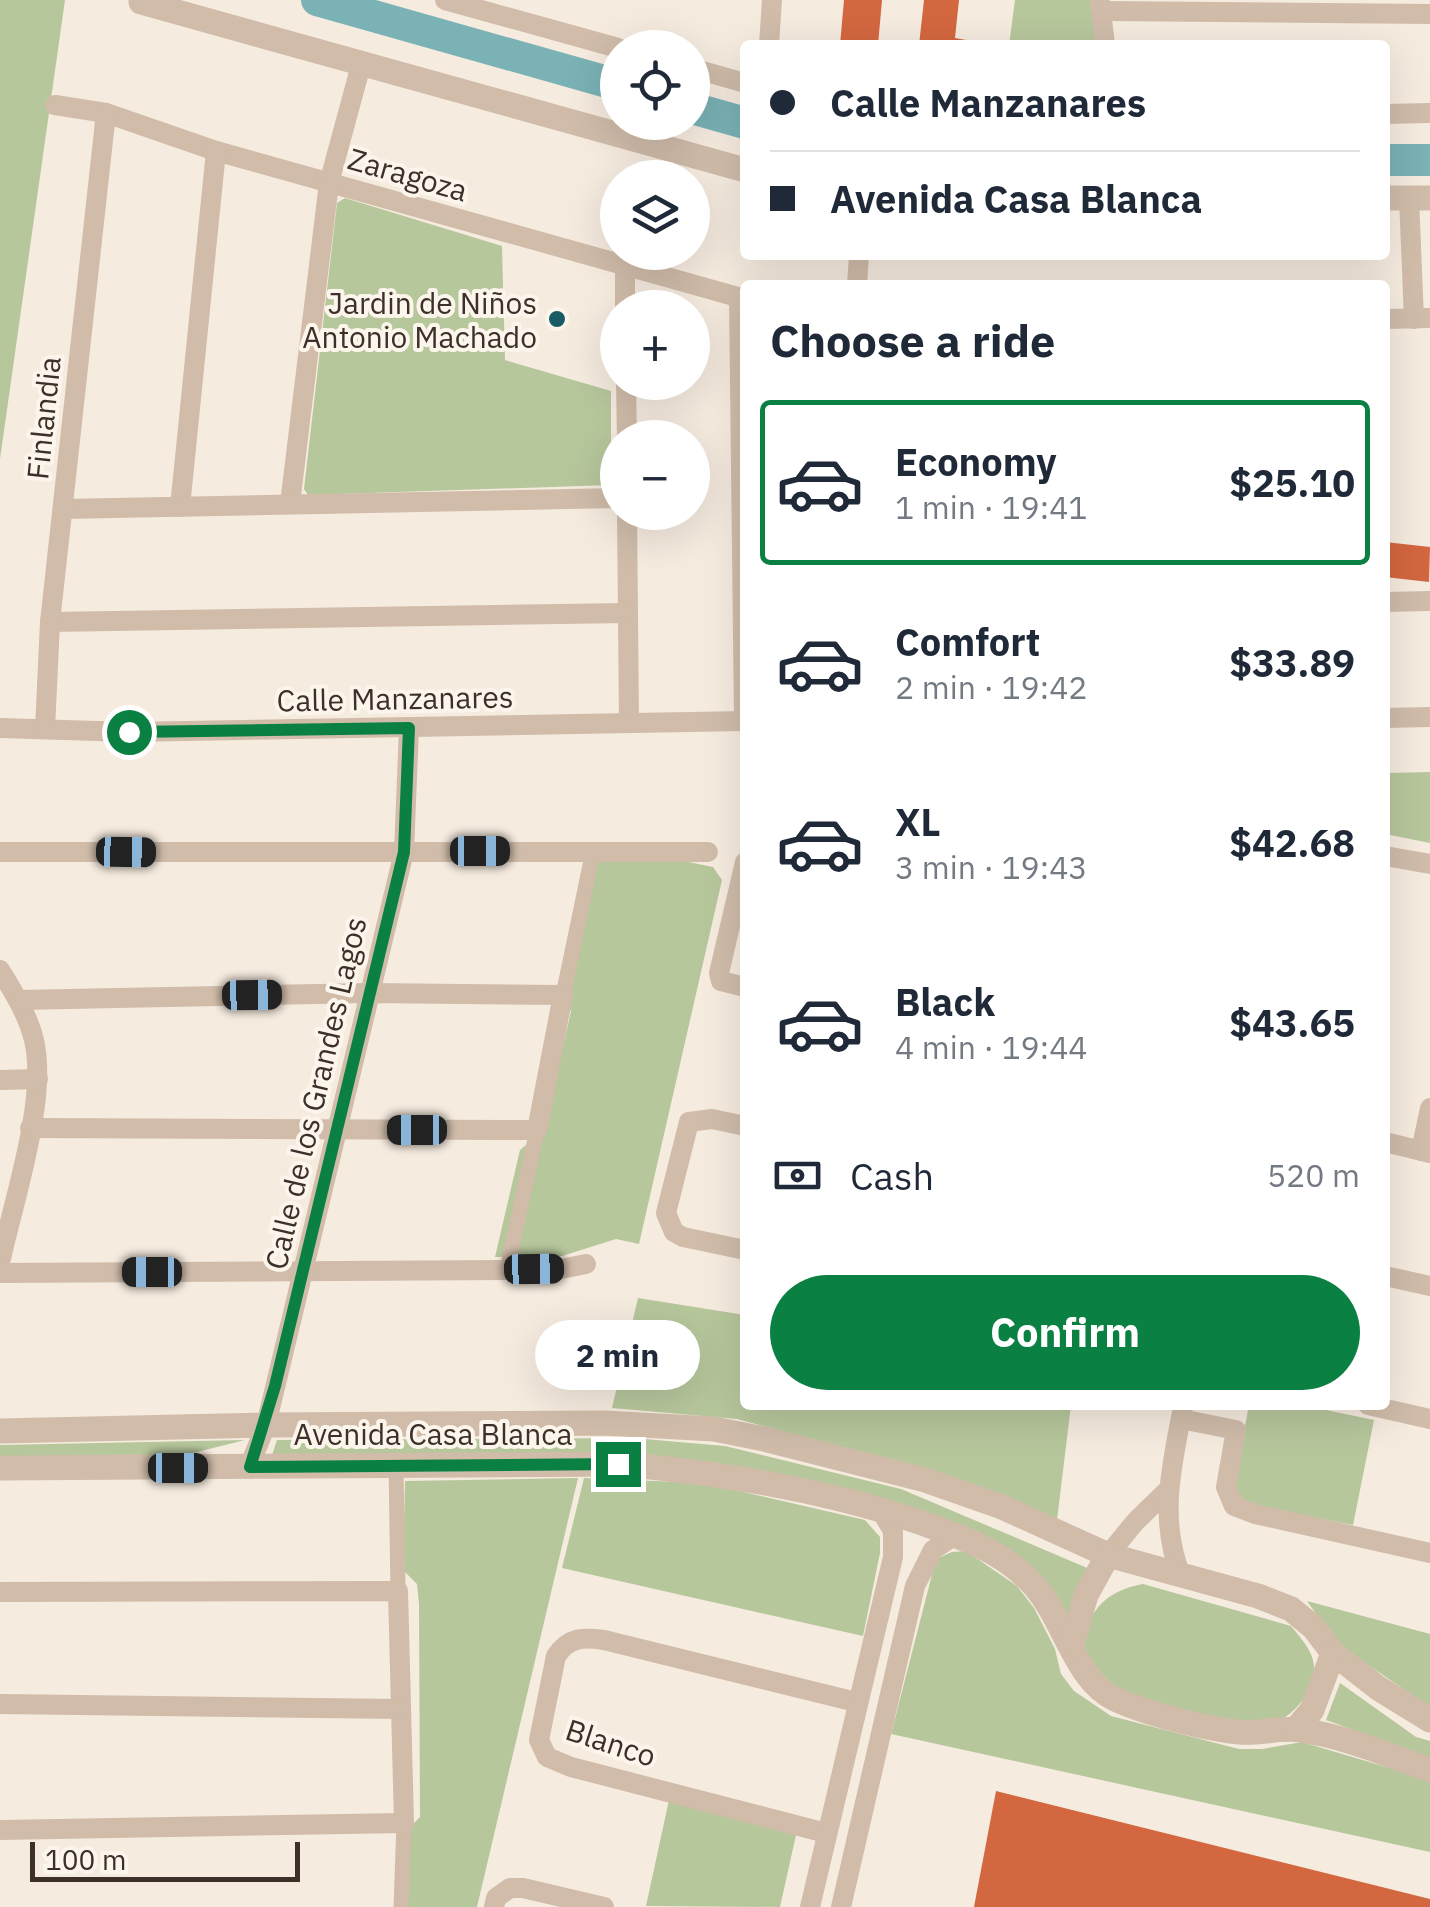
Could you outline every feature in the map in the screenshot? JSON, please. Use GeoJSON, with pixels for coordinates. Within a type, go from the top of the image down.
{"type":"FeatureCollection","features":[{"type":"Feature","properties":{"kind":"street"},"geometry":{"type":"LineString","coordinates":[[445,0],[600,43]]}},
{"type":"Feature","properties":{"kind":"street"},"geometry":{"type":"LineString","coordinates":[[769,40],[772,0]]}},
{"type":"Feature","properties":{"kind":"street"},"geometry":{"type":"LineString","coordinates":[[139,1],[740,169]]}},
{"type":"Feature","properties":{"kind":"street"},"geometry":{"type":"LineString","coordinates":[[1104,40],[1100,6],[1430,14]]}},
{"type":"Feature","properties":{"kind":"street"},"geometry":{"type":"LineString","coordinates":[[290,504],[330,183],[360,65]]}},
{"type":"Feature","properties":{"kind":"street"},"geometry":{"type":"LineString","coordinates":[[710,73],[740,81]]}},
{"type":"Feature","properties":{"kind":"street","name":"Zaragoza"},"geometry":{"type":"LineString","coordinates":[[56,105],[106,113],[216,151],[600,260]]}},
{"type":"Feature","properties":{"kind":"street","name":"Finlandia"},"geometry":{"type":"LineString","coordinates":[[45,729],[50,622],[106,113]]}},
{"type":"Feature","properties":{"kind":"street"},"geometry":{"type":"LineString","coordinates":[[1390,114],[1430,113]]}},
{"type":"Feature","properties":{"kind":"street"},"geometry":{"type":"LineString","coordinates":[[180,506],[216,151]]}},
{"type":"Feature","properties":{"kind":"street"},"geometry":{"type":"LineString","coordinates":[[1390,319],[1422,318],[1408,198]]}},
{"type":"Feature","properties":{"kind":"street","name":"Zaragoza"},"geometry":{"type":"LineString","coordinates":[[636,270],[740,298]]}},
{"type":"Feature","properties":{"kind":"street"},"geometry":{"type":"LineString","coordinates":[[63,508],[600,498]]}},
{"type":"Feature","properties":{"kind":"street"},"geometry":{"type":"LineString","coordinates":[[627,530],[628,723]]}},
{"type":"Feature","properties":{"kind":"street"},"geometry":{"type":"LineString","coordinates":[[1390,602],[1430,600]]}},
{"type":"Feature","properties":{"kind":"street"},"geometry":{"type":"LineString","coordinates":[[50,622],[628,613]]}},
{"type":"Feature","properties":{"kind":"street"},"geometry":{"type":"LineString","coordinates":[[1390,718],[1430,718]]}},
{"type":"Feature","properties":{"kind":"street","name":"Calle Manzanares"},"geometry":{"type":"LineString","coordinates":[[0,728],[129,732],[740,722]]}},
{"type":"Feature","properties":{"kind":"street","name":"Calle de los Grandes Lagos"},"geometry":{"type":"LineString","coordinates":[[250,1467],[266,1425],[404,852],[409,728]]}},
{"type":"Feature","properties":{"kind":"street"},"geometry":{"type":"LineString","coordinates":[[507,1270],[593,851]]}},
{"type":"Feature","properties":{"kind":"street"},"geometry":{"type":"LineString","coordinates":[[0,852],[708,852]]}},
{"type":"Feature","properties":{"kind":"street"},"geometry":{"type":"LineString","coordinates":[[1390,857],[1430,864]]}},
{"type":"Feature","properties":{"kind":"street"},"geometry":{"type":"LineString","coordinates":[[740,883],[719,973],[722,981],[740,986]]}},
{"type":"Feature","properties":{"kind":"street"},"geometry":{"type":"LineString","coordinates":[[0,970],[34,1039],[38,1079],[30,1128],[7,1198],[0,1263]]}},
{"type":"Feature","properties":{"kind":"street"},"geometry":{"type":"LineString","coordinates":[[18,1000],[368,993],[564,995]]}},
{"type":"Feature","properties":{"kind":"street"},"geometry":{"type":"LineString","coordinates":[[0,1080],[38,1079]]}},
{"type":"Feature","properties":{"kind":"street"},"geometry":{"type":"LineString","coordinates":[[1390,1143],[1425,1152],[1430,1108]]}},
{"type":"Feature","properties":{"kind":"street"},"geometry":{"type":"LineString","coordinates":[[740,1125],[712,1119],[688,1122],[666,1213],[674,1232],[740,1249]]}},
{"type":"Feature","properties":{"kind":"street"},"geometry":{"type":"LineString","coordinates":[[30,1128],[537,1130]]}},
{"type":"Feature","properties":{"kind":"street"},"geometry":{"type":"LineString","coordinates":[[0,1273],[507,1270],[561,1269],[586,1264]]}},
{"type":"Feature","properties":{"kind":"street"},"geometry":{"type":"LineString","coordinates":[[1390,1277],[1430,1286]]}},
{"type":"Feature","properties":{"kind":"street"},"geometry":{"type":"LineString","coordinates":[[1390,1410],[1430,1419]]}},
{"type":"Feature","properties":{"kind":"street"},"geometry":{"type":"LineString","coordinates":[[1181,1576],[1170,1543],[1167,1491],[1182,1412],[1236,1430],[1226,1487],[1234,1506],[1430,1553]]}},
{"type":"Feature","properties":{"kind":"street","name":"Avenida Casa Blanca"},"geometry":{"type":"LineString","coordinates":[[0,1431],[604,1423],[714,1429],[925,1480],[1002,1507],[1108,1555],[1258,1596],[1290,1609],[1313,1627],[1333,1653],[1378,1688],[1430,1720]]}},
{"type":"Feature","properties":{"kind":"street"},"geometry":{"type":"LineString","coordinates":[[396,1464],[404,1823],[401,1907]]}},
{"type":"Feature","properties":{"kind":"street","name":"Avenida Casa Blanca"},"geometry":{"type":"LineString","coordinates":[[0,1468],[618,1464],[720,1475],[829,1495],[976,1542],[1004,1558],[1031,1581],[1072,1644],[1086,1678],[1100,1691],[1136,1708],[1238,1732],[1296,1729],[1340,1739],[1430,1770]]}},
{"type":"Feature","properties":{"kind":"street"},"geometry":{"type":"LineString","coordinates":[[1072,1644],[1086,1595],[1108,1555],[1167,1491]]}},
{"type":"Feature","properties":{"kind":"street"},"geometry":{"type":"LineString","coordinates":[[810,1907],[815,1886],[816,1830],[846,1700],[871,1645],[895,1543],[889,1521],[880,1509]]}},
{"type":"Feature","properties":{"kind":"street"},"geometry":{"type":"LineString","coordinates":[[815,1886],[843,1899],[916,1586],[933,1550],[955,1535]]}},
{"type":"Feature","properties":{"kind":"street"},"geometry":{"type":"LineString","coordinates":[[886,1579],[916,1586]]}},
{"type":"Feature","properties":{"kind":"street"},"geometry":{"type":"LineString","coordinates":[[0,1592],[398,1591]]}},
{"type":"Feature","properties":{"kind":"street","name":"Blanco"},"geometry":{"type":"LineString","coordinates":[[816,1830],[548,1757],[539,1740],[556,1656],[562,1646],[574,1639],[588,1638],[846,1700]]}},
{"type":"Feature","properties":{"kind":"street"},"geometry":{"type":"LineString","coordinates":[[871,1645],[901,1651]]}},
{"type":"Feature","properties":{"kind":"street"},"geometry":{"type":"LineString","coordinates":[[1296,1729],[1312,1710],[1333,1653]]}},
{"type":"Feature","properties":{"kind":"street"},"geometry":{"type":"LineString","coordinates":[[0,1704],[401,1708]]}},
{"type":"Feature","properties":{"kind":"street"},"geometry":{"type":"LineString","coordinates":[[0,1830],[404,1823]]}},
{"type":"Feature","properties":{"kind":"street"},"geometry":{"type":"LineString","coordinates":[[494,1907],[496,1898],[510,1888],[604,1907]]}},
{"type":"Feature","properties":{"kind":"green space"},"geometry":{"type":"Polygon","coordinates":[[[0,0],[65,0],[0,459],[0,0]]]}},
{"type":"Feature","properties":{"kind":"green space"},"geometry":{"type":"Polygon","coordinates":[[[1015,0],[1091,0],[1095,40],[1010,40],[1015,0]]]}},
{"type":"Feature","properties":{"kind":"green space"},"geometry":{"type":"Polygon","coordinates":[[[345,198],[502,246],[505,360],[600,388],[600,400],[611,400],[611,420],[600,420],[600,485],[308,495],[304,489],[337,203],[345,198]]]}},
{"type":"Feature","properties":{"kind":"green space"},"geometry":{"type":"Polygon","coordinates":[[[1430,772],[1430,843],[1390,835],[1390,773],[1430,772]]]}},
{"type":"Feature","properties":{"kind":"green space"},"geometry":{"type":"Polygon","coordinates":[[[659,856],[713,867],[722,880],[639,1244],[616,1239],[562,1256],[495,1257],[520,1150],[544,1130],[571,1011],[558,988],[581,873],[606,857],[659,856]]]}},
{"type":"Feature","properties":{"kind":"green space"},"geometry":{"type":"Polygon","coordinates":[[[638,1298],[740,1314],[740,1410],[1070,1410],[1057,1520],[823,1442],[737,1419],[612,1408],[638,1298]]]}},
{"type":"Feature","properties":{"kind":"green space"},"geometry":{"type":"Polygon","coordinates":[[[1248,1410],[1326,1410],[1374,1420],[1353,1525],[1248,1505],[1233,1488],[1248,1410]]]}},
{"type":"Feature","properties":{"kind":"green space"},"geometry":{"type":"Polygon","coordinates":[[[633,1438],[725,1446],[901,1489],[1092,1570],[1067,1616],[1035,1570],[977,1531],[863,1495],[703,1463],[272,1455],[277,1440],[633,1438]]]}},
{"type":"Feature","properties":{"kind":"green space"},"geometry":{"type":"Polygon","coordinates":[[[245,1440],[173,1458],[0,1460],[0,1445],[245,1440]]]}},
{"type":"Feature","properties":{"kind":"green space"},"geometry":{"type":"Polygon","coordinates":[[[578,1478],[477,1907],[407,1907],[409,1828],[420,1817],[419,1604],[417,1584],[403,1570],[405,1481],[578,1478]]]}},
{"type":"Feature","properties":{"kind":"green space"},"geometry":{"type":"Polygon","coordinates":[[[584,1478],[704,1483],[865,1520],[880,1537],[880,1553],[863,1636],[562,1568],[584,1478]]]}},
{"type":"Feature","properties":{"kind":"green space"},"geometry":{"type":"Polygon","coordinates":[[[966,1551],[1017,1586],[1034,1608],[1055,1649],[1061,1674],[1074,1691],[1111,1716],[1239,1749],[1302,1742],[1430,1780],[1430,1852],[891,1734],[936,1559],[966,1551]]]}},
{"type":"Feature","properties":{"kind":"green space"},"geometry":{"type":"Polygon","coordinates":[[[1143,1584],[1291,1626],[1313,1660],[1313,1677],[1304,1698],[1278,1721],[1250,1729],[1139,1699],[1102,1680],[1090,1667],[1084,1650],[1087,1628],[1108,1598],[1143,1584]]]}},
{"type":"Feature","properties":{"kind":"green space"},"geometry":{"type":"Polygon","coordinates":[[[1307,1601],[1430,1634],[1430,1707],[1337,1644],[1307,1601]]]}},
{"type":"Feature","properties":{"kind":"green space"},"geometry":{"type":"Polygon","coordinates":[[[1340,1683],[1416,1737],[1430,1741],[1430,1758],[1326,1720],[1340,1683]]]}},
{"type":"Feature","properties":{"kind":"green space"},"geometry":{"type":"Polygon","coordinates":[[[669,1800],[796,1835],[780,1907],[646,1906],[669,1800]]]}},
{"type":"Feature","properties":{"kind":"building"},"geometry":{"type":"Polygon","coordinates":[[[844,0],[882,0],[878,40],[840,40],[844,0]]]}},
{"type":"Feature","properties":{"kind":"building"},"geometry":{"type":"Polygon","coordinates":[[[924,0],[959,0],[955,38],[966,40],[920,40],[924,0]]]}},
{"type":"Feature","properties":{"kind":"building"},"geometry":{"type":"Polygon","coordinates":[[[1390,543],[1430,547],[1429,582],[1390,578],[1390,543]]]}},
{"type":"Feature","properties":{"kind":"building"},"geometry":{"type":"Polygon","coordinates":[[[996,1791],[1430,1899],[1430,1907],[974,1907],[996,1791]]]}},
{"type":"Feature","properties":{"kind":"waterway"},"geometry":{"type":"LineString","coordinates":[[317,0],[600,80]]}},
{"type":"Feature","properties":{"kind":"waterway"},"geometry":{"type":"LineString","coordinates":[[710,113],[740,122]]}},
{"type":"Feature","properties":{"kind":"waterway"},"geometry":{"type":"LineString","coordinates":[[1390,160],[1430,160]]}},
{"type":"Feature","properties":{"kind":"place","name":"Jardin de Niños Antonio Machado"},"geometry":{"type":"Point","coordinates":[557,319]}},
{"type":"Feature","properties":{"kind":"route"},"geometry":{"type":"LineString","coordinates":[[129,732],[409,728],[404,852],[266,1425],[250,1467],[618,1464]]}}]}
